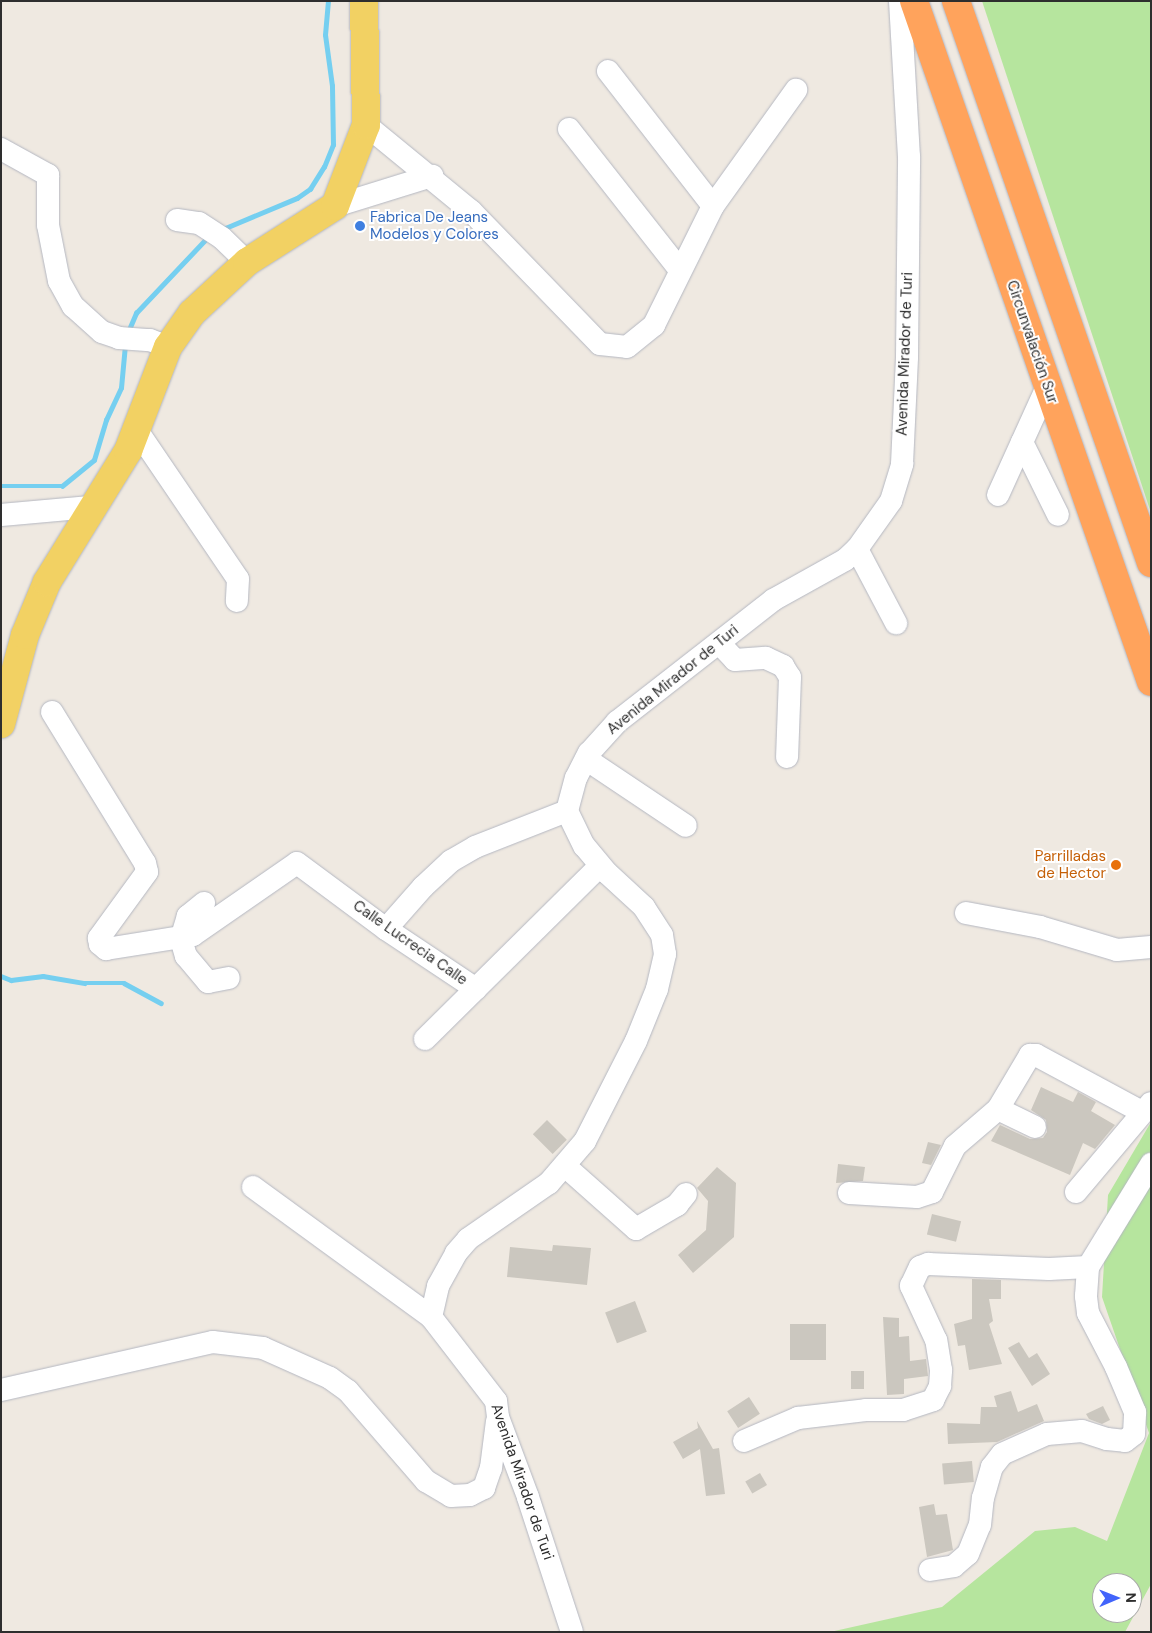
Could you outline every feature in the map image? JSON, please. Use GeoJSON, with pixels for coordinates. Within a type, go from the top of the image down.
{"type":"FeatureCollection","features":[{"type":"Feature","properties":{"kind":"highway","name":"Circunvalación Sur"},"geometry":{"type":"LineString","coordinates":[[914,1],[1151,682]]}},
{"type":"Feature","properties":{"kind":"highway"},"geometry":{"type":"LineString","coordinates":[[956,1],[1151,563]]}},
{"type":"Feature","properties":{"kind":"main road"},"geometry":{"type":"LineString","coordinates":[[1,724],[25,635],[47,582],[91,507],[128,451],[168,347],[192,313],[248,262],[335,206],[366,125],[364,1]]}},
{"type":"Feature","properties":{"kind":"street","name":"Avenida Mirador de Turi"},"geometry":{"type":"LineString","coordinates":[[567,810],[568,798],[586,759],[617,722],[720,644],[773,600],[845,560],[856,550],[891,501],[902,464],[910,224],[900,1]]}},
{"type":"Feature","properties":{"kind":"street"},"geometry":{"type":"LineString","coordinates":[[608,71],[713,206]]}},
{"type":"Feature","properties":{"kind":"street"},"geometry":{"type":"LineString","coordinates":[[366,125],[432,176],[471,211],[600,344],[627,347],[642,337],[654,325],[713,206],[796,90]]}},
{"type":"Feature","properties":{"kind":"street"},"geometry":{"type":"LineString","coordinates":[[569,129],[680,270]]}},
{"type":"Feature","properties":{"kind":"street"},"geometry":{"type":"LineString","coordinates":[[1,149],[48,174],[50,183],[47,215],[59,282],[73,306],[102,332],[168,347]]}},
{"type":"Feature","properties":{"kind":"street"},"geometry":{"type":"LineString","coordinates":[[335,206],[432,176]]}},
{"type":"Feature","properties":{"kind":"street"},"geometry":{"type":"LineString","coordinates":[[177,220],[199,223],[222,238],[248,262]]}},
{"type":"Feature","properties":{"kind":"street"},"geometry":{"type":"LineString","coordinates":[[998,495],[1047,387]]}},
{"type":"Feature","properties":{"kind":"street"},"geometry":{"type":"LineString","coordinates":[[136,429],[238,580],[237,601]]}},
{"type":"Feature","properties":{"kind":"street"},"geometry":{"type":"LineString","coordinates":[[1022,442],[1058,515]]}},
{"type":"Feature","properties":{"kind":"street"},"geometry":{"type":"LineString","coordinates":[[1,515],[91,507]]}},
{"type":"Feature","properties":{"kind":"street"},"geometry":{"type":"LineString","coordinates":[[856,550],[896,623]]}},
{"type":"Feature","properties":{"kind":"street"},"geometry":{"type":"LineString","coordinates":[[720,644],[735,660],[766,658],[783,666],[790,677],[787,757]]}},
{"type":"Feature","properties":{"kind":"street"},"geometry":{"type":"LineString","coordinates":[[52,712],[145,863],[147,872],[99,938],[100,944],[106,949],[181,939]]}},
{"type":"Feature","properties":{"kind":"street"},"geometry":{"type":"LineString","coordinates":[[586,759],[686,826]]}},
{"type":"Feature","properties":{"kind":"street"},"geometry":{"type":"LineString","coordinates":[[386,930],[423,887],[451,862],[475,847],[567,810],[584,846],[600,866],[644,907],[662,935],[665,954],[657,989],[636,1041],[585,1140],[549,1183],[468,1239],[456,1253],[438,1286],[431,1317]]}},
{"type":"Feature","properties":{"kind":"street","name":"Calle Lucrecia Calle"},"geometry":{"type":"LineString","coordinates":[[181,939],[193,935],[292,866],[301,864],[386,930],[476,989],[600,866]]}},
{"type":"Feature","properties":{"kind":"street"},"geometry":{"type":"LineString","coordinates":[[204,903],[188,916],[181,939],[192,967],[208,982],[229,978]]}},
{"type":"Feature","properties":{"kind":"street"},"geometry":{"type":"LineString","coordinates":[[966,913],[1040,927],[1117,950],[1151,947]]}},
{"type":"Feature","properties":{"kind":"street"},"geometry":{"type":"LineString","coordinates":[[425,1039],[476,989]]}},
{"type":"Feature","properties":{"kind":"street"},"geometry":{"type":"LineString","coordinates":[[849,1192],[917,1197],[932,1192],[955,1146],[998,1109],[1030,1055],[1036,1055],[1147,1107],[1076,1192]]}},
{"type":"Feature","properties":{"kind":"street"},"geometry":{"type":"LineString","coordinates":[[998,1109],[1035,1127]]}},
{"type":"Feature","properties":{"kind":"street"},"geometry":{"type":"LineString","coordinates":[[930,1570],[954,1566],[968,1554],[980,1525],[983,1498],[992,1467],[1002,1454],[1047,1434],[1082,1431],[1107,1440],[1125,1441],[1134,1434],[1135,1412],[1116,1367],[1088,1313],[1088,1267],[1151,1164]]}},
{"type":"Feature","properties":{"kind":"street"},"geometry":{"type":"LineString","coordinates":[[565,1166],[626,1223],[636,1229],[677,1205],[686,1194]]}},
{"type":"Feature","properties":{"kind":"street","name":"Avenida Mirador de Turi"},"geometry":{"type":"LineString","coordinates":[[253,1186],[431,1317],[496,1401],[498,1417],[528,1497],[572,1632]]}},
{"type":"Feature","properties":{"kind":"street"},"geometry":{"type":"LineString","coordinates":[[744,1441],[798,1418],[866,1410],[903,1410],[933,1400],[940,1386],[941,1370],[936,1340],[911,1286],[920,1267],[928,1264],[1049,1269],[1088,1267]]}},
{"type":"Feature","properties":{"kind":"street"},"geometry":{"type":"LineString","coordinates":[[1,1390],[212,1342],[263,1348],[330,1378],[348,1391],[426,1481],[451,1496],[470,1495],[484,1488],[491,1468],[498,1417]]}},
{"type":"Feature","properties":{"kind":"green space"},"geometry":{"type":"Polygon","coordinates":[[[982,1],[1151,1],[1151,513],[982,1]]]}},
{"type":"Feature","properties":{"kind":"green space"},"geometry":{"type":"Polygon","coordinates":[[[1151,1122],[1151,1584],[1142,1601],[1142,1573],[1092,1573],[1092,1623],[1130,1623],[1125,1632],[830,1632],[942,1607],[1035,1531],[1075,1527],[1107,1541],[1149,1433],[1102,1297],[1108,1195],[1151,1122]]]}},
{"type":"Feature","properties":{"kind":"building"},"geometry":{"type":"Polygon","coordinates":[[[1041,1087],[1073,1102],[1078,1092],[1096,1102],[1091,1111],[1115,1125],[1095,1149],[1083,1143],[1070,1175],[991,1141],[1000,1125],[1030,1139],[1043,1138],[1047,1132],[1046,1120],[1031,1110],[1041,1087]]]}},
{"type":"Feature","properties":{"kind":"building"},"geometry":{"type":"Polygon","coordinates":[[[547,1120],[567,1140],[553,1154],[533,1134],[547,1120]]]}},
{"type":"Feature","properties":{"kind":"building"},"geometry":{"type":"Polygon","coordinates":[[[928,1142],[941,1145],[931,1165],[922,1163],[928,1142]]]}},
{"type":"Feature","properties":{"kind":"building"},"geometry":{"type":"Polygon","coordinates":[[[838,1164],[865,1167],[863,1181],[836,1183],[838,1164]]]}},
{"type":"Feature","properties":{"kind":"building"},"geometry":{"type":"Polygon","coordinates":[[[717,1167],[736,1183],[734,1237],[693,1273],[678,1255],[706,1230],[708,1201],[697,1188],[717,1167]]]}},
{"type":"Feature","properties":{"kind":"building"},"geometry":{"type":"Polygon","coordinates":[[[932,1214],[961,1221],[956,1242],[927,1234],[932,1214]]]}},
{"type":"Feature","properties":{"kind":"building"},"geometry":{"type":"Polygon","coordinates":[[[553,1245],[591,1248],[587,1285],[507,1277],[510,1247],[552,1251],[553,1245]]]}},
{"type":"Feature","properties":{"kind":"building"},"geometry":{"type":"Polygon","coordinates":[[[972,1279],[1001,1280],[1001,1299],[989,1299],[993,1321],[989,1324],[1002,1364],[969,1370],[965,1345],[958,1346],[954,1324],[972,1319],[972,1279]]]}},
{"type":"Feature","properties":{"kind":"building"},"geometry":{"type":"Polygon","coordinates":[[[635,1301],[647,1332],[617,1343],[605,1312],[635,1301]]]}},
{"type":"Feature","properties":{"kind":"building"},"geometry":{"type":"Polygon","coordinates":[[[883,1317],[899,1318],[899,1337],[909,1336],[910,1361],[926,1359],[928,1376],[904,1379],[904,1394],[887,1395],[883,1317]]]}},
{"type":"Feature","properties":{"kind":"building"},"geometry":{"type":"Polygon","coordinates":[[[790,1324],[826,1324],[826,1360],[790,1360],[790,1324]]]}},
{"type":"Feature","properties":{"kind":"building"},"geometry":{"type":"Polygon","coordinates":[[[1019,1342],[1029,1358],[1037,1353],[1050,1374],[1032,1386],[1008,1348],[1019,1342]]]}},
{"type":"Feature","properties":{"kind":"building"},"geometry":{"type":"Polygon","coordinates":[[[851,1371],[864,1371],[864,1389],[851,1389],[851,1371]]]}},
{"type":"Feature","properties":{"kind":"building"},"geometry":{"type":"Polygon","coordinates":[[[1011,1391],[1018,1412],[1037,1404],[1044,1421],[997,1442],[948,1444],[947,1423],[980,1424],[981,1407],[997,1407],[994,1396],[1011,1391]]]}},
{"type":"Feature","properties":{"kind":"building"},"geometry":{"type":"Polygon","coordinates":[[[749,1397],[760,1414],[738,1428],[727,1411],[749,1397]]]}},
{"type":"Feature","properties":{"kind":"building"},"geometry":{"type":"Polygon","coordinates":[[[1103,1406],[1110,1420],[1102,1424],[1089,1419],[1086,1414],[1103,1406]]]}},
{"type":"Feature","properties":{"kind":"building"},"geometry":{"type":"Polygon","coordinates":[[[697,1421],[713,1449],[719,1448],[725,1494],[706,1496],[700,1449],[683,1459],[673,1442],[698,1428],[697,1421]]]}},
{"type":"Feature","properties":{"kind":"building"},"geometry":{"type":"Polygon","coordinates":[[[972,1461],[974,1482],[944,1485],[942,1464],[972,1461]]]}},
{"type":"Feature","properties":{"kind":"building"},"geometry":{"type":"Polygon","coordinates":[[[760,1473],[767,1485],[752,1494],[745,1482],[760,1473]]]}},
{"type":"Feature","properties":{"kind":"building"},"geometry":{"type":"Polygon","coordinates":[[[934,1504],[936,1515],[947,1514],[953,1550],[927,1557],[919,1507],[934,1504]]]}},
{"type":"Feature","properties":{"kind":"waterway"},"geometry":{"type":"LineString","coordinates":[[223,229],[297,198],[310,189],[324,167],[333,145],[332,86],[325,35],[328,1]]}},
{"type":"Feature","properties":{"kind":"waterway"},"geometry":{"type":"LineString","coordinates":[[128,332],[136,313],[207,238]]}},
{"type":"Feature","properties":{"kind":"waterway"},"geometry":{"type":"LineString","coordinates":[[1,486],[62,486],[94,460],[106,420],[121,388],[125,345]]}},
{"type":"Feature","properties":{"kind":"waterway"},"geometry":{"type":"LineString","coordinates":[[1,976],[11,980],[43,976],[84,983],[124,983],[161,1003]]}},
{"type":"Feature","properties":{"kind":"place","name":"Fabrica De Jeans Modelos y Colores"},"geometry":{"type":"Point","coordinates":[360,226]}},
{"type":"Feature","properties":{"kind":"place","name":"Parrilladas de Hector"},"geometry":{"type":"Point","coordinates":[1116,865]}}]}
